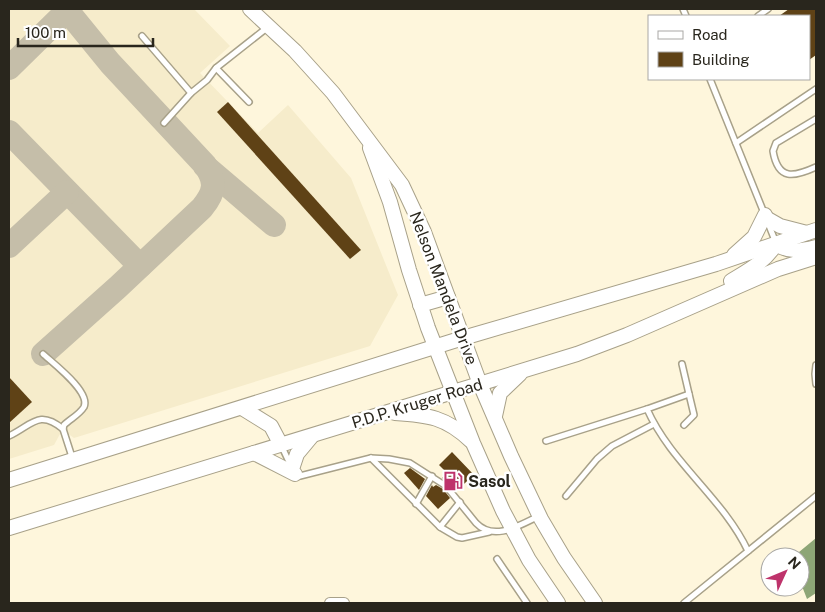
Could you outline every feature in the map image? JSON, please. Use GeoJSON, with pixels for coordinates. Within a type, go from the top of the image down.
{"type":"FeatureCollection","features":[{"type":"Feature","properties":{"kind":"street","name":"Nelson Mandela Drive"},"geometry":{"type":"LineString","coordinates":[[250,9],[295,51],[333,93],[388,165],[411,201],[480,384],[540,516],[564,558],[595,603]]}},
{"type":"Feature","properties":{"kind":"street","name":"Nelson Mandela Drive"},"geometry":{"type":"LineString","coordinates":[[366,138],[390,202],[428,328],[454,390],[473,443],[529,560],[558,603]]}},
{"type":"Feature","properties":{"kind":"street"},"geometry":{"type":"LineString","coordinates":[[730,259],[754,236],[765,216],[780,226],[812,232]]}},
{"type":"Feature","properties":{"kind":"street"},"geometry":{"type":"LineString","coordinates":[[9,480],[463,338],[730,259],[812,232]]}},
{"type":"Feature","properties":{"kind":"street"},"geometry":{"type":"LineString","coordinates":[[776,244],[793,251],[816,247]]}},
{"type":"Feature","properties":{"kind":"street"},"geometry":{"type":"LineString","coordinates":[[714,297],[724,286],[768,256],[776,244]]}},
{"type":"Feature","properties":{"kind":"street","name":"P.D.P. Kruger Road"},"geometry":{"type":"LineString","coordinates":[[9,528],[389,412],[454,390],[524,371],[627,336],[778,269],[816,257]]}},
{"type":"Feature","properties":{"kind":"street"},"geometry":{"type":"LineString","coordinates":[[420,305],[448,296]]}},
{"type":"Feature","properties":{"kind":"street"},"geometry":{"type":"LineString","coordinates":[[404,357],[420,342],[428,328]]}},
{"type":"Feature","properties":{"kind":"street"},"geometry":{"type":"LineString","coordinates":[[495,417],[500,393],[524,371]]}},
{"type":"Feature","properties":{"kind":"street"},"geometry":{"type":"LineString","coordinates":[[242,408],[271,426],[281,445]]}},
{"type":"Feature","properties":{"kind":"street"},"geometry":{"type":"LineString","coordinates":[[389,412],[437,418],[458,429],[473,443]]}},
{"type":"Feature","properties":{"kind":"street"},"geometry":{"type":"LineString","coordinates":[[254,453],[294,472],[297,454],[313,435]]}},
{"type":"Feature","properties":{"kind":"street"},"geometry":{"type":"LineString","coordinates":[[330,603],[344,603]]}},
{"type":"Feature","properties":{"kind":"lane"},"geometry":{"type":"LineString","coordinates":[[164,122],[191,93],[207,80],[216,68],[269,27]]}},
{"type":"Feature","properties":{"kind":"lane"},"geometry":{"type":"LineString","coordinates":[[142,36],[191,93]]}},
{"type":"Feature","properties":{"kind":"lane"},"geometry":{"type":"LineString","coordinates":[[216,68],[250,102]]}},
{"type":"Feature","properties":{"kind":"lane"},"geometry":{"type":"LineString","coordinates":[[710,80],[776,244]]}},
{"type":"Feature","properties":{"kind":"lane"},"geometry":{"type":"LineString","coordinates":[[736,143],[814,90],[816,98]]}},
{"type":"Feature","properties":{"kind":"lane"},"geometry":{"type":"LineString","coordinates":[[816,119],[776,143],[773,151],[776,166],[785,174],[793,176],[816,167]]}},
{"type":"Feature","properties":{"kind":"lane"},"geometry":{"type":"LineString","coordinates":[[43,354],[79,388],[86,402],[83,409],[64,425],[63,429]]}},
{"type":"Feature","properties":{"kind":"lane"},"geometry":{"type":"LineString","coordinates":[[682,364],[694,415],[684,426]]}},
{"type":"Feature","properties":{"kind":"lane"},"geometry":{"type":"LineString","coordinates":[[816,365],[816,384]]}},
{"type":"Feature","properties":{"kind":"lane"},"geometry":{"type":"LineString","coordinates":[[546,440],[689,394]]}},
{"type":"Feature","properties":{"kind":"lane"},"geometry":{"type":"LineString","coordinates":[[647,409],[654,424],[689,472],[732,523],[748,551]]}},
{"type":"Feature","properties":{"kind":"lane"},"geometry":{"type":"LineString","coordinates":[[9,436],[39,419],[52,420],[63,429],[73,460]]}},
{"type":"Feature","properties":{"kind":"lane"},"geometry":{"type":"LineString","coordinates":[[566,496],[597,459],[612,446],[654,424]]}},
{"type":"Feature","properties":{"kind":"lane"},"geometry":{"type":"LineString","coordinates":[[281,445],[294,472],[300,476],[371,458],[389,458],[410,463],[446,486],[481,529],[489,532]]}},
{"type":"Feature","properties":{"kind":"lane"},"geometry":{"type":"LineString","coordinates":[[371,458],[440,528],[457,537],[462,538],[513,529],[540,516]]}},
{"type":"Feature","properties":{"kind":"lane"},"geometry":{"type":"LineString","coordinates":[[416,504],[432,476]]}},
{"type":"Feature","properties":{"kind":"lane"},"geometry":{"type":"LineString","coordinates":[[684,603],[816,496]]}},
{"type":"Feature","properties":{"kind":"lane"},"geometry":{"type":"LineString","coordinates":[[440,528],[460,502]]}},
{"type":"Feature","properties":{"kind":"lane"},"geometry":{"type":"LineString","coordinates":[[497,559],[527,603]]}},
{"type":"Feature","properties":{"kind":"shaded area"},"geometry":{"type":"Polygon","coordinates":[[[9,9],[194,9],[230,46],[200,73],[258,133],[288,105],[351,178],[398,295],[370,346],[74,438],[67,433],[60,434],[54,445],[9,459],[9,9]]]}},
{"type":"Feature","properties":{"kind":"shaded area"},"geometry":{"type":"Polygon","coordinates":[[[816,538],[816,593],[810,597],[810,547],[805,547],[816,538]]]}},
{"type":"Feature","properties":{"kind":"building"},"geometry":{"type":"Polygon","coordinates":[[[789,9],[816,9],[816,55],[810,59],[810,15],[780,15],[789,9]]]}},
{"type":"Feature","properties":{"kind":"building"},"geometry":{"type":"Polygon","coordinates":[[[228,102],[361,250],[350,259],[217,112],[228,102]]]}},
{"type":"Feature","properties":{"kind":"building"},"geometry":{"type":"Polygon","coordinates":[[[9,377],[32,402],[9,423],[9,377]]]}},
{"type":"Feature","properties":{"kind":"building"},"geometry":{"type":"Polygon","coordinates":[[[452,452],[474,475],[456,491],[442,478],[447,473],[439,465],[452,452]]]}},
{"type":"Feature","properties":{"kind":"building"},"geometry":{"type":"Polygon","coordinates":[[[410,468],[425,479],[419,490],[404,473],[410,468]]]}},
{"type":"Feature","properties":{"kind":"building"},"geometry":{"type":"Polygon","coordinates":[[[432,485],[433,487],[436,485],[443,489],[450,498],[438,509],[426,496],[432,485]]]}},
{"type":"Feature","properties":{"kind":"taxiway"},"geometry":{"type":"LineString","coordinates":[[43,354],[202,208],[210,197],[213,187],[213,182],[205,165],[110,63],[66,9]]}},
{"type":"Feature","properties":{"kind":"taxiway"},"geometry":{"type":"LineString","coordinates":[[9,68],[69,9]]}},
{"type":"Feature","properties":{"kind":"taxiway"},"geometry":{"type":"LineString","coordinates":[[9,132],[140,266]]}},
{"type":"Feature","properties":{"kind":"taxiway"},"geometry":{"type":"LineString","coordinates":[[205,166],[274,225]]}},
{"type":"Feature","properties":{"kind":"taxiway"},"geometry":{"type":"LineString","coordinates":[[9,246],[67,192]]}},
{"type":"Feature","properties":{"kind":"place","name":"Sasol"},"geometry":{"type":"Point","coordinates":[453,481]}}]}
